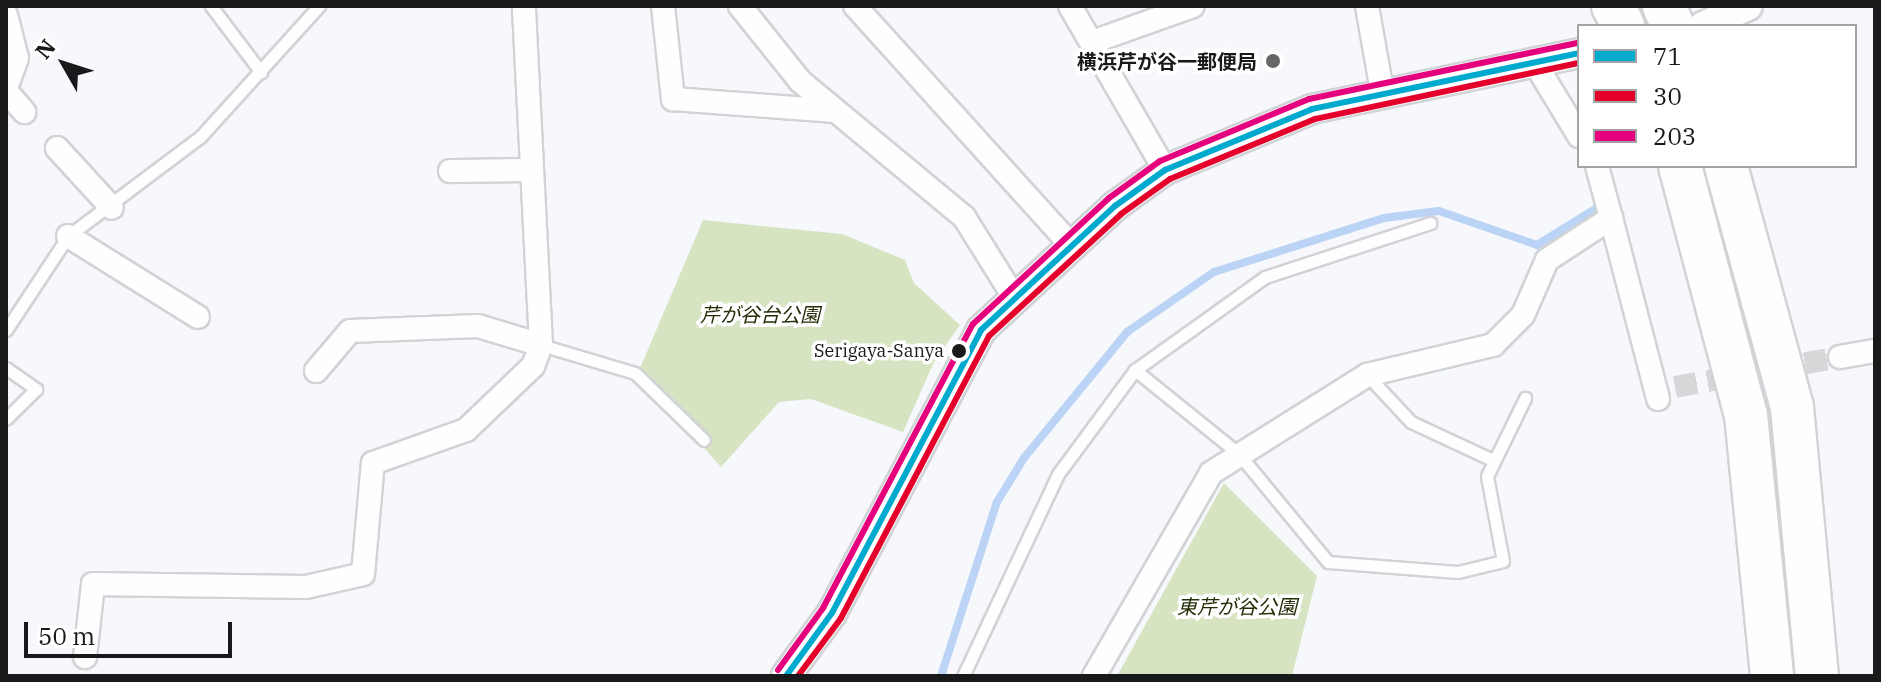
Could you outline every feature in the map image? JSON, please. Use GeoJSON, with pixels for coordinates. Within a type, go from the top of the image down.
{"type":"FeatureCollection","features":[{"type":"Feature","properties":{"kind":"highway"},"geometry":{"type":"LineString","coordinates":[[1613,6],[1622,24]]}},
{"type":"Feature","properties":{"kind":"highway"},"geometry":{"type":"LineString","coordinates":[[1681,168],[1746,415],[1772,676]]}},
{"type":"Feature","properties":{"kind":"highway"},"geometry":{"type":"LineString","coordinates":[[1727,168],[1769,304],[1792,407],[1817,676]]}},
{"type":"Feature","properties":{"kind":"street"},"geometry":{"type":"LineString","coordinates":[[85,657],[93,584],[306,587],[363,574],[373,463],[466,430],[533,366],[541,345],[524,6]]}},
{"type":"Feature","properties":{"kind":"street"},"geometry":{"type":"LineString","coordinates":[[663,6],[673,99],[836,111]]}},
{"type":"Feature","properties":{"kind":"street"},"geometry":{"type":"LineString","coordinates":[[740,6],[800,81],[964,217],[1014,297]]}},
{"type":"Feature","properties":{"kind":"street"},"geometry":{"type":"LineString","coordinates":[[855,6],[1070,244]]}},
{"type":"Feature","properties":{"kind":"street"},"geometry":{"type":"LineString","coordinates":[[1070,6],[1165,170]]}},
{"type":"Feature","properties":{"kind":"street"},"geometry":{"type":"LineString","coordinates":[[1092,42],[1193,6]]}},
{"type":"Feature","properties":{"kind":"street"},"geometry":{"type":"LineString","coordinates":[[1367,6],[1382,91]]}},
{"type":"Feature","properties":{"kind":"street"},"geometry":{"type":"LineString","coordinates":[[6,15],[17,58],[6,90],[24,112]]}},
{"type":"Feature","properties":{"kind":"street"},"geometry":{"type":"LineString","coordinates":[[786,676],[832,613],[981,330],[1070,244],[1165,170],[1236,136],[1382,91],[1577,53]]}},
{"type":"Feature","properties":{"kind":"street"},"geometry":{"type":"LineString","coordinates":[[1533,60],[1577,133]]}},
{"type":"Feature","properties":{"kind":"street"},"geometry":{"type":"LineString","coordinates":[[57,148],[112,208]]}},
{"type":"Feature","properties":{"kind":"street"},"geometry":{"type":"LineString","coordinates":[[1598,168],[1664,392]]}},
{"type":"Feature","properties":{"kind":"street"},"geometry":{"type":"LineString","coordinates":[[450,171],[532,170]]}},
{"type":"Feature","properties":{"kind":"street"},"geometry":{"type":"LineString","coordinates":[[1094,676],[1192,498],[1238,453],[1367,375],[1493,345],[1523,315],[1547,260],[1611,218]]}},
{"type":"Feature","properties":{"kind":"street"},"geometry":{"type":"LineString","coordinates":[[68,236],[198,317]]}},
{"type":"Feature","properties":{"kind":"street"},"geometry":{"type":"LineString","coordinates":[[316,371],[350,331],[478,326],[541,345]]}},
{"type":"Feature","properties":{"kind":"street"},"geometry":{"type":"LineString","coordinates":[[1840,357],[1875,351]]}},
{"type":"Feature","properties":{"kind":"lane"},"geometry":{"type":"LineString","coordinates":[[211,6],[261,72]]}},
{"type":"Feature","properties":{"kind":"lane"},"geometry":{"type":"LineString","coordinates":[[6,330],[68,236],[112,208],[201,136],[319,6]]}},
{"type":"Feature","properties":{"kind":"lane"},"geometry":{"type":"LineString","coordinates":[[963,676],[1058,474],[1135,370],[1265,277],[1430,223]]}},
{"type":"Feature","properties":{"kind":"lane"},"geometry":{"type":"LineString","coordinates":[[541,345],[635,373],[704,440]]}},
{"type":"Feature","properties":{"kind":"lane"},"geometry":{"type":"LineString","coordinates":[[6,368],[36,389],[6,419]]}},
{"type":"Feature","properties":{"kind":"lane"},"geometry":{"type":"LineString","coordinates":[[1135,370],[1238,453],[1328,562],[1458,572],[1503,561],[1487,476],[1525,398]]}},
{"type":"Feature","properties":{"kind":"lane"},"geometry":{"type":"LineString","coordinates":[[1367,375],[1411,422],[1493,460]]}},
{"type":"Feature","properties":{"kind":"green space","name":"芹が谷台公園"},"geometry":{"type":"Polygon","coordinates":[[[703,220],[842,234],[905,260],[914,283],[960,325],[934,362],[903,432],[811,399],[779,402],[721,467],[638,373],[703,220]]]}},
{"type":"Feature","properties":{"kind":"green space","name":"東芹が谷公園"},"geometry":{"type":"Polygon","coordinates":[[[1224,483],[1317,576],[1292,676],[1117,676],[1224,483]]]}},
{"type":"Feature","properties":{"kind":"waterway"},"geometry":{"type":"LineString","coordinates":[[941,676],[997,502],[1024,458],[1127,332],[1214,272],[1384,218],[1439,211],[1537,245],[1595,209]]}},
{"type":"Feature","properties":{"kind":"tunnel"},"geometry":{"type":"LineString","coordinates":[[1675,387],[1840,357]]}},
{"type":"Feature","properties":{"kind":"transit line","name":"203"},"geometry":{"type":"LineString","coordinates":[[778,670],[823,608],[973,324],[1109,198],[1160,161],[1309,99],[1577,43]]}},
{"type":"Feature","properties":{"kind":"transit line","name":"71"},"geometry":{"type":"LineString","coordinates":[[786,676],[832,613],[981,330],[1115,206],[1165,170],[1312,109],[1577,53]]}},
{"type":"Feature","properties":{"kind":"transit line","name":"30"},"geometry":{"type":"LineString","coordinates":[[798,676],[841,618],[989,336],[1121,214],[1170,179],[1315,119],[1577,63]]}},
{"type":"Feature","properties":{"kind":"place","name":"横浜芹が谷一郵便局"},"geometry":{"type":"Point","coordinates":[1273,61]}},
{"type":"Feature","properties":{"kind":"place","name":"Serigaya-Sanya"},"geometry":{"type":"Point","coordinates":[959,351]}}]}
